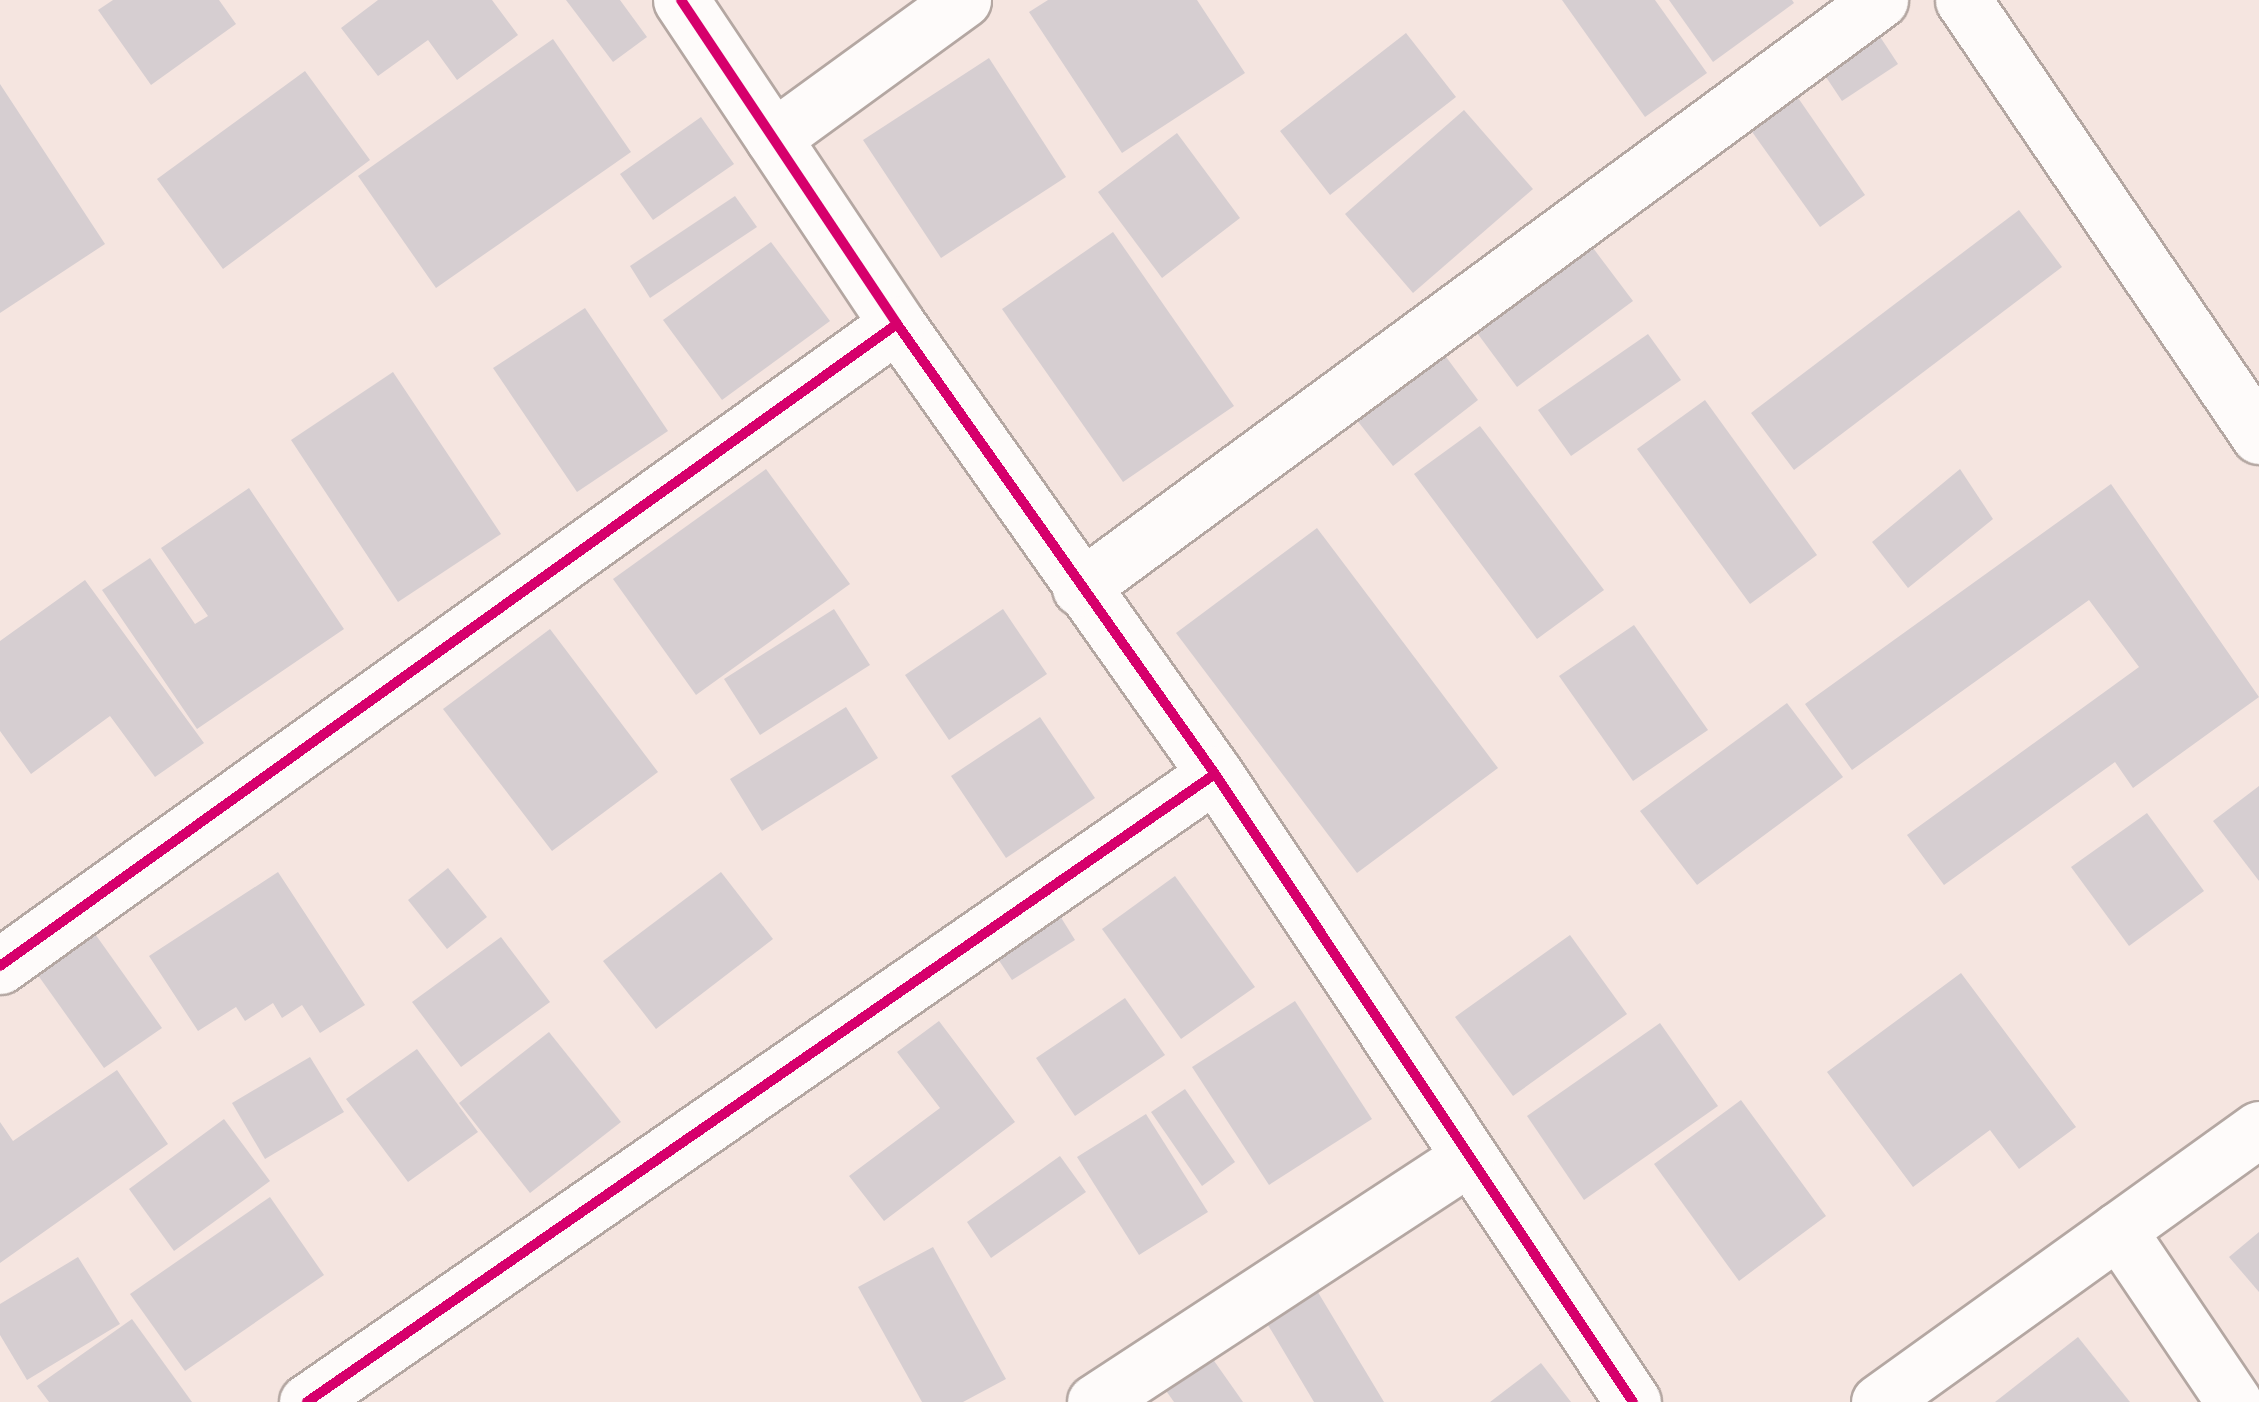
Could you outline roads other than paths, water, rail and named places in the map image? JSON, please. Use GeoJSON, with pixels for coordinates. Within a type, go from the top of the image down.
{"type":"FeatureCollection","features":[{"type":"Feature","properties":{"kind":"street"},"geometry":{"type":"LineString","coordinates":[[681,0],[897,324],[1214,774],[1466,1159],[1633,1402]]}},
{"type":"Feature","properties":{"kind":"street"},"geometry":{"type":"LineString","coordinates":[[773,138],[963,0]]}},
{"type":"Feature","properties":{"kind":"street"},"geometry":{"type":"LineString","coordinates":[[1080,588],[1880,0]]}},
{"type":"Feature","properties":{"kind":"street"},"geometry":{"type":"LineString","coordinates":[[1963,0],[2259,436]]}},
{"type":"Feature","properties":{"kind":"street"},"geometry":{"type":"LineString","coordinates":[[0,966],[897,324]]}},
{"type":"Feature","properties":{"kind":"street"},"geometry":{"type":"LineString","coordinates":[[307,1402],[1214,774]]}},
{"type":"Feature","properties":{"kind":"street"},"geometry":{"type":"LineString","coordinates":[[1879,1402],[2259,1129]]}},
{"type":"Feature","properties":{"kind":"street"},"geometry":{"type":"LineString","coordinates":[[1096,1402],[1466,1159]]}},
{"type":"Feature","properties":{"kind":"street"},"geometry":{"type":"LineString","coordinates":[[2118,1230],[2234,1402]]}}]}
